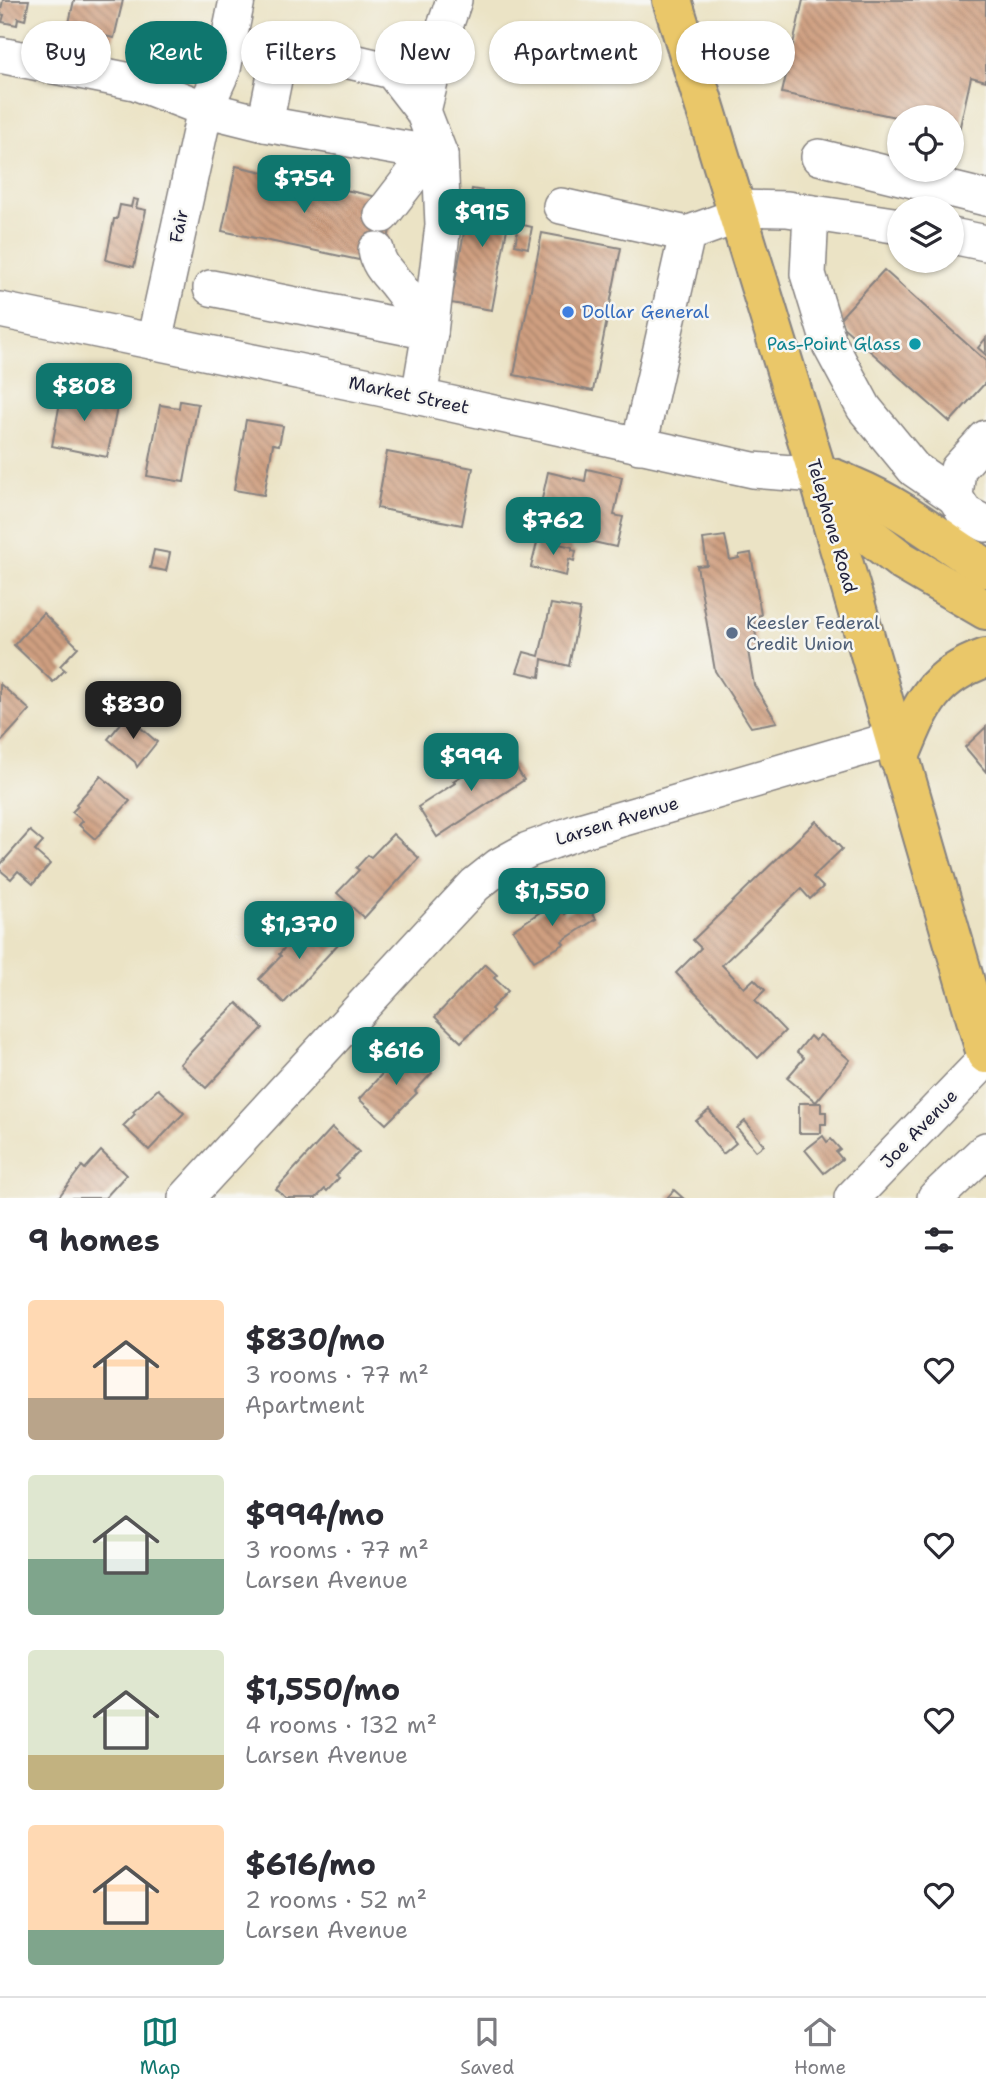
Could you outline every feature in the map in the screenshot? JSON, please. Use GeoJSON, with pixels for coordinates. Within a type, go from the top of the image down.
{"type":"FeatureCollection","features":[{"type":"Feature","properties":{"kind":"main road","name":"Telephone Road"},"geometry":{"type":"LineString","coordinates":[[672,0],[818,475],[986,1057]]}},
{"type":"Feature","properties":{"kind":"main road","name":"Market Street"},"geometry":{"type":"LineString","coordinates":[[818,475],[828,476],[871,494],[930,528],[986,568]]}},
{"type":"Feature","properties":{"kind":"main road"},"geometry":{"type":"LineString","coordinates":[[818,475],[857,526],[902,561],[986,611]]}},
{"type":"Feature","properties":{"kind":"main road"},"geometry":{"type":"LineString","coordinates":[[897,749],[939,683],[967,665],[986,659]]}},
{"type":"Feature","properties":{"kind":"street","name":"Fair"},"geometry":{"type":"LineString","coordinates":[[154,342],[205,109],[223,69],[237,0]]}},
{"type":"Feature","properties":{"kind":"street"},"geometry":{"type":"LineString","coordinates":[[422,111],[454,0]]}},
{"type":"Feature","properties":{"kind":"street"},"geometry":{"type":"LineString","coordinates":[[265,124],[281,45],[392,71],[422,111],[440,155],[443,225],[419,397]]}},
{"type":"Feature","properties":{"kind":"street"},"geometry":{"type":"LineString","coordinates":[[0,55],[135,82],[205,109],[265,124],[440,155]]}},
{"type":"Feature","properties":{"kind":"street"},"geometry":{"type":"LineString","coordinates":[[382,215],[412,176],[440,155]]}},
{"type":"Feature","properties":{"kind":"street"},"geometry":{"type":"LineString","coordinates":[[819,157],[986,198]]}},
{"type":"Feature","properties":{"kind":"street"},"geometry":{"type":"LineString","coordinates":[[561,206],[687,234],[736,212],[787,209],[887,224]]}},
{"type":"Feature","properties":{"kind":"street"},"geometry":{"type":"LineString","coordinates":[[811,213],[808,274],[828,343],[864,408],[914,469],[955,497],[965,513],[986,524]]}},
{"type":"Feature","properties":{"kind":"street"},"geometry":{"type":"LineString","coordinates":[[639,446],[687,234]]}},
{"type":"Feature","properties":{"kind":"street"},"geometry":{"type":"LineString","coordinates":[[964,238],[986,243]]}},
{"type":"Feature","properties":{"kind":"street"},"geometry":{"type":"LineString","coordinates":[[376,250],[382,269],[398,285],[430,332]]}},
{"type":"Feature","properties":{"kind":"street"},"geometry":{"type":"LineString","coordinates":[[211,288],[430,332]]}},
{"type":"Feature","properties":{"kind":"street","name":"Market Street"},"geometry":{"type":"LineString","coordinates":[[0,310],[753,470],[818,475]]}},
{"type":"Feature","properties":{"kind":"street"},"geometry":{"type":"LineString","coordinates":[[955,497],[958,468],[986,438]]}},
{"type":"Feature","properties":{"kind":"street","name":"Larsen Avenue"},"geometry":{"type":"LineString","coordinates":[[186,1198],[430,932],[475,885],[499,866],[528,850],[580,831],[897,749]]}},
{"type":"Feature","properties":{"kind":"street","name":"Joe Avenue"},"geometry":{"type":"LineString","coordinates":[[852,1198],[986,1057]]}},
{"type":"Feature","properties":{"kind":"street"},"geometry":{"type":"LineString","coordinates":[[935,1198],[986,1150]]}},
{"type":"Feature","properties":{"kind":"building"},"geometry":{"type":"Polygon","coordinates":[[[3,0],[29,0],[25,20],[18,18],[17,25],[2,22],[4,15],[0,14],[3,0]]]}},
{"type":"Feature","properties":{"kind":"building"},"geometry":{"type":"Polygon","coordinates":[[[74,0],[123,0],[114,38],[111,37],[111,21],[70,21],[74,0]]]}},
{"type":"Feature","properties":{"kind":"building"},"geometry":{"type":"Polygon","coordinates":[[[803,0],[986,0],[986,81],[971,77],[964,108],[964,105],[887,105],[887,115],[782,93],[784,84],[795,84],[795,35],[803,0]]]}},
{"type":"Feature","properties":{"kind":"building"},"geometry":{"type":"Polygon","coordinates":[[[236,166],[373,196],[369,212],[392,217],[386,252],[362,246],[359,260],[222,231],[236,166]]]}},
{"type":"Feature","properties":{"kind":"building"},"geometry":{"type":"Polygon","coordinates":[[[472,189],[513,196],[492,310],[451,303],[472,189]]]}},
{"type":"Feature","properties":{"kind":"building"},"geometry":{"type":"Polygon","coordinates":[[[133,199],[138,200],[136,208],[146,210],[134,267],[106,260],[114,219],[117,219],[120,205],[131,207],[133,199]]]}},
{"type":"Feature","properties":{"kind":"building"},"geometry":{"type":"Polygon","coordinates":[[[519,224],[532,227],[528,248],[515,245],[519,224]]]}},
{"type":"Feature","properties":{"kind":"building","name":"Dollar General"},"geometry":{"type":"Polygon","coordinates":[[[542,233],[621,248],[593,391],[514,375],[542,233]]]}},
{"type":"Feature","properties":{"kind":"building","name":"Pas-Point Glass"},"geometry":{"type":"Polygon","coordinates":[[[884,270],[986,361],[986,382],[950,422],[843,327],[840,318],[884,270]]]}},
{"type":"Feature","properties":{"kind":"building"},"geometry":{"type":"Polygon","coordinates":[[[986,338],[986,355],[978,348],[986,338]]]}},
{"type":"Feature","properties":{"kind":"building"},"geometry":{"type":"Polygon","coordinates":[[[63,386],[103,396],[101,404],[117,408],[107,457],[52,446],[63,386]]]}},
{"type":"Feature","properties":{"kind":"building"},"geometry":{"type":"Polygon","coordinates":[[[180,401],[198,404],[184,482],[147,476],[160,405],[179,408],[180,401]]]}},
{"type":"Feature","properties":{"kind":"building"},"geometry":{"type":"Polygon","coordinates":[[[246,420],[283,426],[279,445],[273,444],[264,495],[234,490],[246,420]]]}},
{"type":"Feature","properties":{"kind":"building"},"geometry":{"type":"Polygon","coordinates":[[[387,452],[473,468],[462,525],[377,508],[387,452]]]}},
{"type":"Feature","properties":{"kind":"building"},"geometry":{"type":"Polygon","coordinates":[[[587,469],[622,477],[614,515],[623,517],[616,547],[557,534],[561,513],[540,508],[548,472],[585,481],[587,469]]]}},
{"type":"Feature","properties":{"kind":"building","name":"Keesler Federal Credit Union"},"geometry":{"type":"Polygon","coordinates":[[[725,536],[730,560],[751,553],[761,615],[753,617],[758,649],[748,651],[754,685],[777,722],[751,727],[715,671],[697,566],[707,565],[703,539],[725,536]]]}},
{"type":"Feature","properties":{"kind":"building"},"geometry":{"type":"Polygon","coordinates":[[[538,539],[572,547],[572,550],[576,551],[574,561],[569,559],[566,576],[531,567],[538,539]]]}},
{"type":"Feature","properties":{"kind":"building"},"geometry":{"type":"Polygon","coordinates":[[[154,550],[170,553],[166,571],[150,568],[154,550]]]}},
{"type":"Feature","properties":{"kind":"building"},"geometry":{"type":"Polygon","coordinates":[[[551,604],[580,609],[569,666],[542,659],[540,677],[517,672],[524,652],[539,656],[551,604]]]}},
{"type":"Feature","properties":{"kind":"building"},"geometry":{"type":"Polygon","coordinates":[[[43,613],[78,647],[60,666],[65,670],[53,682],[14,645],[43,613]]]}},
{"type":"Feature","properties":{"kind":"building"},"geometry":{"type":"Polygon","coordinates":[[[0,684],[30,710],[0,743],[0,684]]]}},
{"type":"Feature","properties":{"kind":"building"},"geometry":{"type":"Polygon","coordinates":[[[127,716],[157,742],[137,767],[135,762],[108,739],[127,716]]]}},
{"type":"Feature","properties":{"kind":"building"},"geometry":{"type":"Polygon","coordinates":[[[986,727],[986,772],[965,747],[986,727]]]}},
{"type":"Feature","properties":{"kind":"building"},"geometry":{"type":"Polygon","coordinates":[[[505,750],[524,780],[437,837],[418,807],[455,783],[453,781],[505,750]]]}},
{"type":"Feature","properties":{"kind":"building"},"geometry":{"type":"Polygon","coordinates":[[[101,776],[130,801],[95,839],[79,825],[83,821],[72,812],[101,776]]]}},
{"type":"Feature","properties":{"kind":"building"},"geometry":{"type":"Polygon","coordinates":[[[816,821],[842,849],[813,877],[823,887],[810,899],[801,889],[722,965],[744,988],[754,979],[765,990],[755,1000],[785,1031],[758,1058],[676,973],[701,948],[693,940],[816,821]]]}},
{"type":"Feature","properties":{"kind":"building"},"geometry":{"type":"Polygon","coordinates":[[[30,831],[43,842],[35,851],[50,864],[33,884],[18,871],[11,879],[0,870],[0,865],[30,831]]]}},
{"type":"Feature","properties":{"kind":"building"},"geometry":{"type":"Polygon","coordinates":[[[393,834],[419,858],[364,918],[337,893],[359,870],[356,868],[368,855],[371,857],[393,834]]]}},
{"type":"Feature","properties":{"kind":"building"},"geometry":{"type":"Polygon","coordinates":[[[557,901],[565,914],[584,901],[596,919],[562,941],[564,944],[534,961],[513,930],[557,901]]]}},
{"type":"Feature","properties":{"kind":"building"},"geometry":{"type":"Polygon","coordinates":[[[314,920],[339,943],[284,1003],[259,979],[291,941],[293,943],[314,920]]]}},
{"type":"Feature","properties":{"kind":"building"},"geometry":{"type":"Polygon","coordinates":[[[485,964],[497,975],[494,978],[508,991],[491,1009],[493,1011],[461,1042],[435,1017],[485,964]]]}},
{"type":"Feature","properties":{"kind":"building"},"geometry":{"type":"Polygon","coordinates":[[[237,1003],[263,1028],[206,1088],[180,1064],[202,1040],[200,1039],[237,1003]]]}},
{"type":"Feature","properties":{"kind":"building"},"geometry":{"type":"Polygon","coordinates":[[[820,1035],[850,1060],[816,1102],[787,1078],[804,1058],[797,1052],[810,1036],[815,1041],[820,1035]]]}},
{"type":"Feature","properties":{"kind":"building"},"geometry":{"type":"Polygon","coordinates":[[[405,1049],[432,1073],[415,1091],[417,1093],[386,1124],[359,1099],[405,1049]]]}},
{"type":"Feature","properties":{"kind":"building"},"geometry":{"type":"Polygon","coordinates":[[[158,1089],[184,1113],[149,1150],[123,1126],[135,1114],[133,1112],[158,1089]]]}},
{"type":"Feature","properties":{"kind":"building"},"geometry":{"type":"Polygon","coordinates":[[[799,1103],[821,1103],[821,1112],[826,1112],[826,1124],[821,1124],[821,1133],[799,1133],[799,1103]]]}},
{"type":"Feature","properties":{"kind":"building"},"geometry":{"type":"Polygon","coordinates":[[[709,1110],[736,1143],[723,1154],[696,1121],[709,1110]]]}},
{"type":"Feature","properties":{"kind":"building"},"geometry":{"type":"Polygon","coordinates":[[[745,1121],[764,1145],[756,1151],[737,1128],[745,1121]]]}},
{"type":"Feature","properties":{"kind":"building"},"geometry":{"type":"Polygon","coordinates":[[[332,1128],[359,1152],[336,1176],[339,1178],[327,1191],[325,1189],[316,1198],[286,1198],[276,1189],[332,1128]]]}},
{"type":"Feature","properties":{"kind":"building"},"geometry":{"type":"Polygon","coordinates":[[[823,1136],[827,1142],[831,1139],[840,1149],[836,1152],[842,1159],[824,1173],[805,1150],[823,1136]]]}},
{"type":"Feature","properties":{"kind":"building"},"geometry":{"type":"Polygon","coordinates":[[[101,1151],[126,1175],[105,1198],[58,1198],[82,1166],[85,1169],[101,1151]]]}},
{"type":"Feature","properties":{"kind":"building"},"geometry":{"type":"Polygon","coordinates":[[[674,1190],[683,1198],[667,1198],[674,1190]]]}},
{"type":"Feature","properties":{"kind":"place","name":"Dollar General"},"geometry":{"type":"Point","coordinates":[568,312]}},
{"type":"Feature","properties":{"kind":"place","name":"Pas-Point Glass"},"geometry":{"type":"Point","coordinates":[915,344]}},
{"type":"Feature","properties":{"kind":"place","name":"Keesler Federal Credit Union"},"geometry":{"type":"Point","coordinates":[732,633]}}]}
